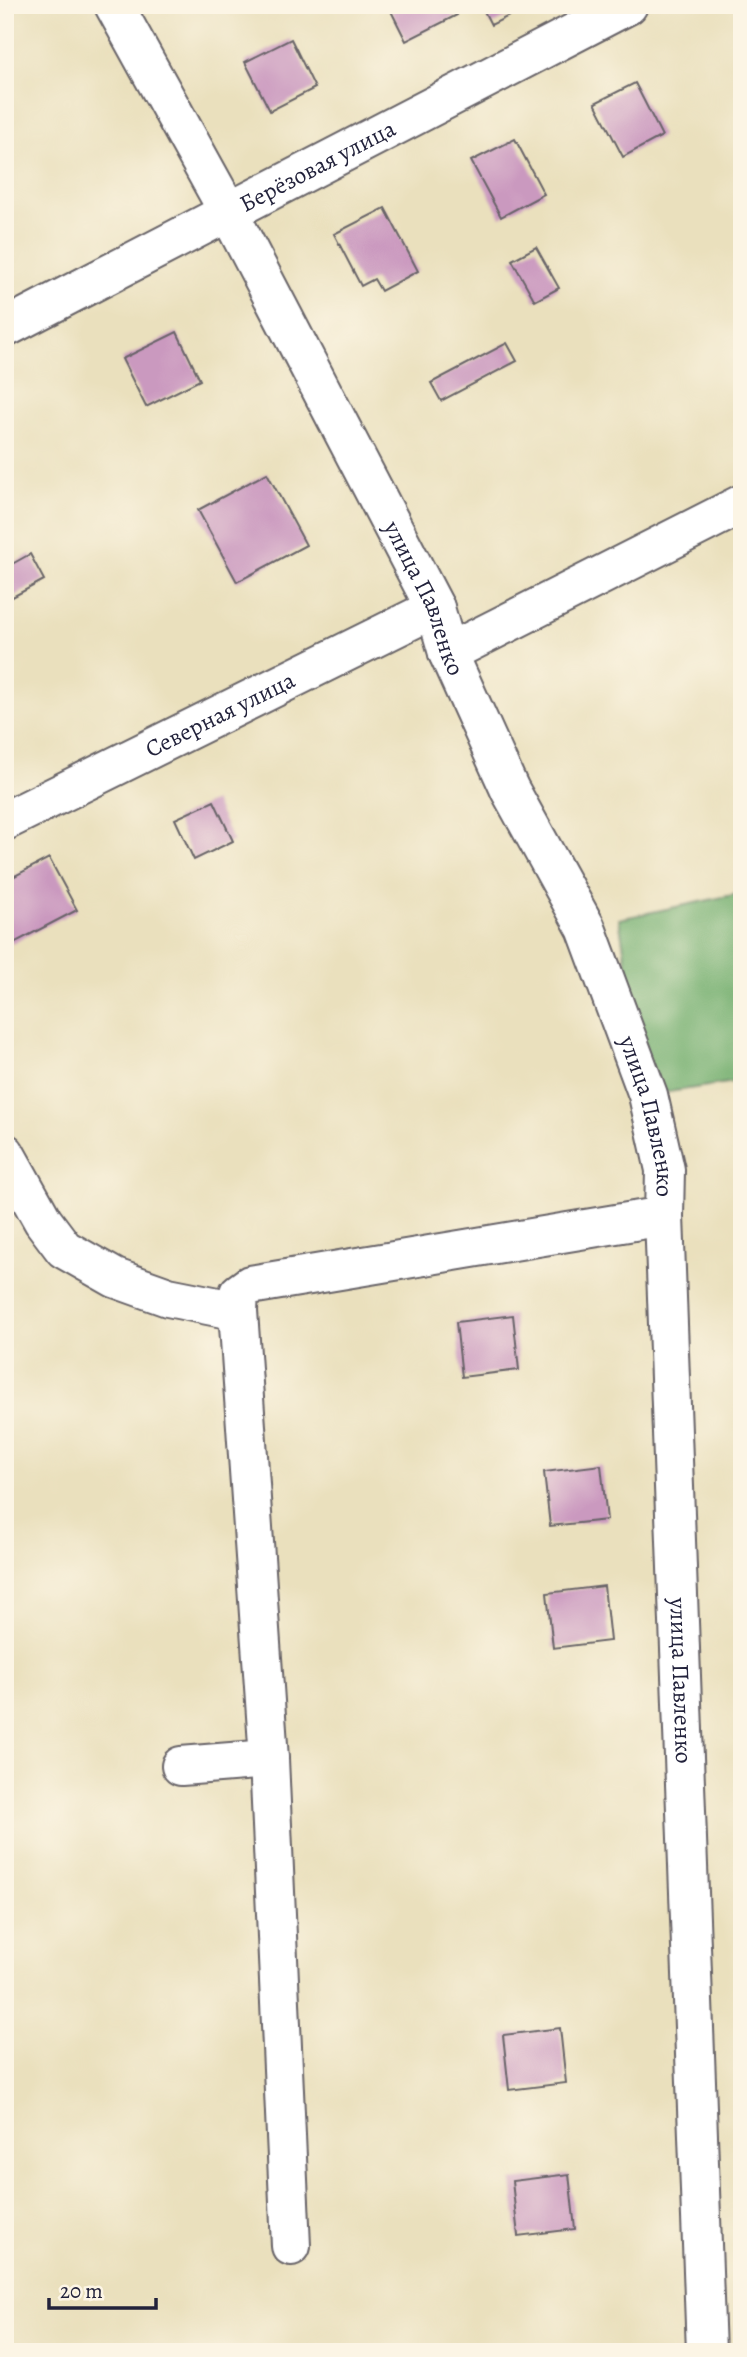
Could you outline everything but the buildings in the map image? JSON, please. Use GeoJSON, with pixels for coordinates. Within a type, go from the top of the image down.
{"type":"FeatureCollection","features":[{"type":"Feature","properties":{"kind":"street","name":"улица Павленко"},"geometry":{"type":"LineString","coordinates":[[114,5],[228,211],[435,608],[448,653],[510,790],[586,928],[649,1095],[665,1170],[664,1216],[706,2352]]}},
{"type":"Feature","properties":{"kind":"street","name":"Берёзовая улица"},"geometry":{"type":"LineString","coordinates":[[5,328],[628,5]]}},
{"type":"Feature","properties":{"kind":"street"},"geometry":{"type":"LineString","coordinates":[[448,653],[742,503]]}},
{"type":"Feature","properties":{"kind":"street","name":"Северная улица"},"geometry":{"type":"LineString","coordinates":[[5,821],[435,608]]}},
{"type":"Feature","properties":{"kind":"street"},"geometry":{"type":"LineString","coordinates":[[5,1153],[43,1221],[64,1249],[115,1278],[157,1293],[238,1311]]}},
{"type":"Feature","properties":{"kind":"street"},"geometry":{"type":"LineString","coordinates":[[291,2246],[269,1759],[238,1311],[239,1293],[250,1285],[664,1216]]}},
{"type":"Feature","properties":{"kind":"street"},"geometry":{"type":"LineString","coordinates":[[181,1766],[269,1759]]}},
{"type":"Feature","properties":{"kind":"green space"},"geometry":{"type":"Polygon","coordinates":[[[742,893],[742,1081],[648,1095],[619,919],[742,893]]]}}]}
